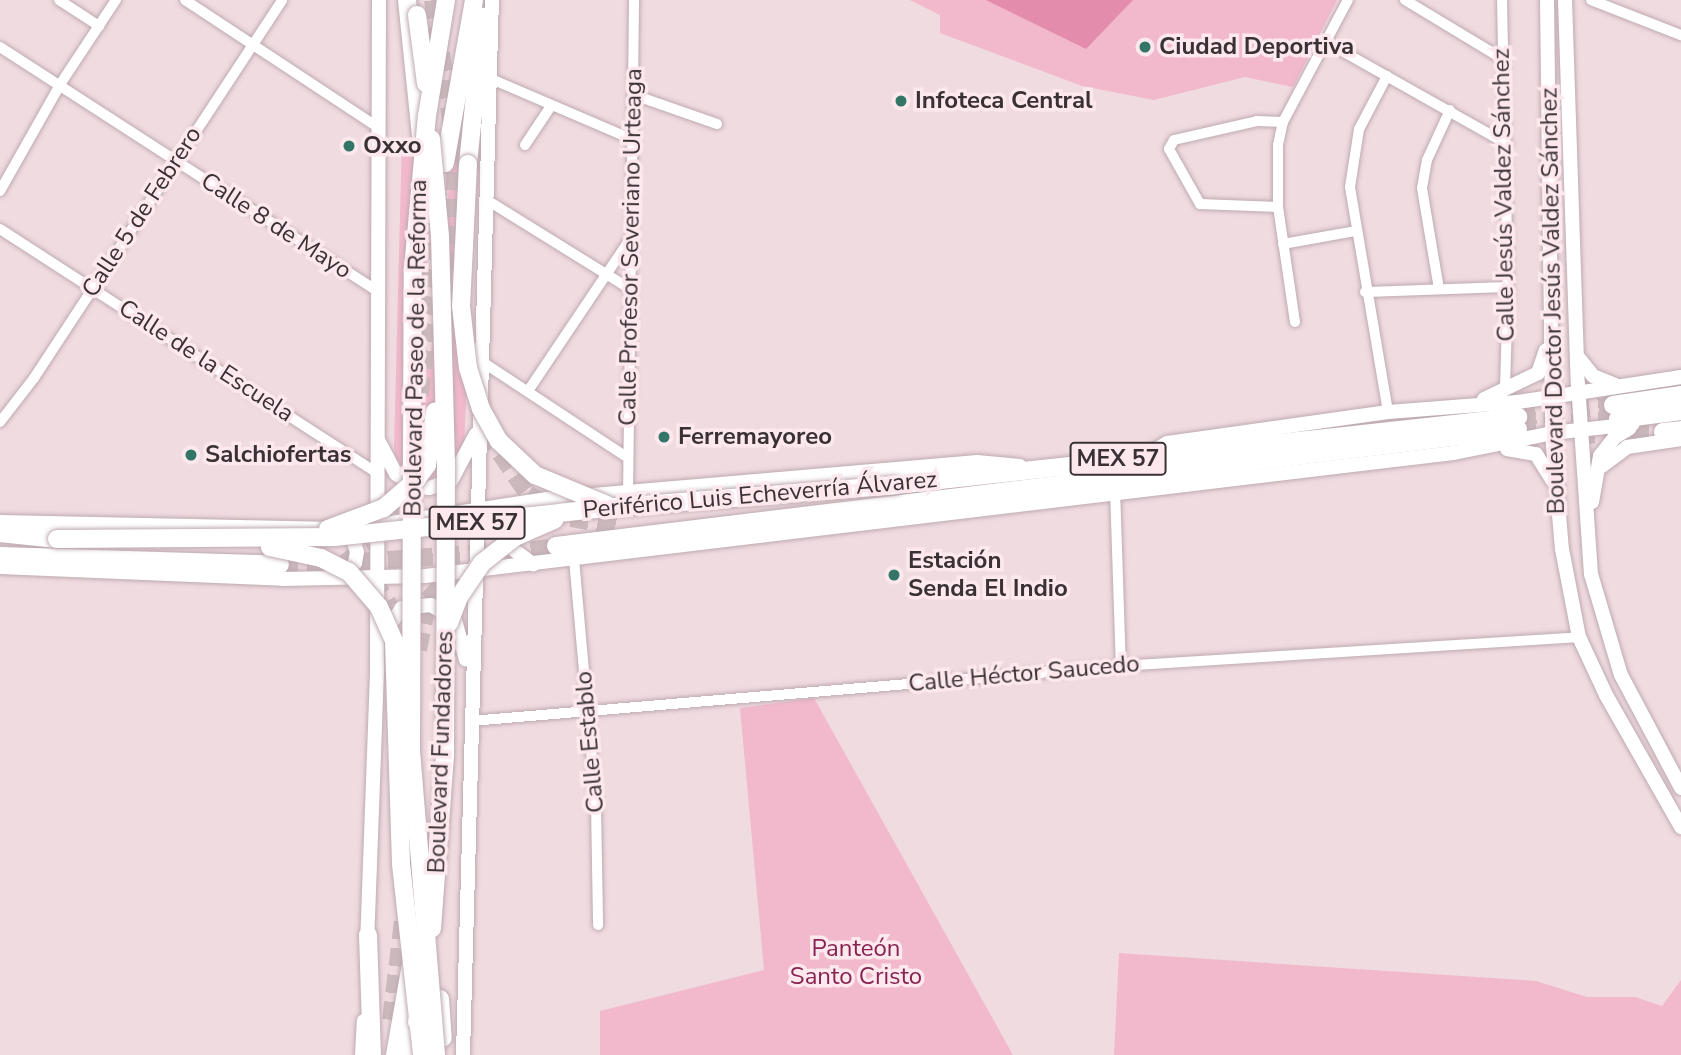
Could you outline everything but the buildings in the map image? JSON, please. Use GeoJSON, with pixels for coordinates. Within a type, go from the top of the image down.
{"type":"FeatureCollection","features":[{"type":"Feature","properties":{"kind":"highway","name":"Boulevard Paseo de la Reforma"},"geometry":{"type":"LineString","coordinates":[[411,547],[414,228],[446,0]]}},
{"type":"Feature","properties":{"kind":"highway"},"geometry":{"type":"LineString","coordinates":[[445,163],[474,0]]}},
{"type":"Feature","properties":{"kind":"highway"},"geometry":{"type":"LineString","coordinates":[[485,0],[468,164],[461,306],[468,368],[481,409],[499,441],[535,475],[577,496],[623,501]]}},
{"type":"Feature","properties":{"kind":"highway","name":"Boulevard Paseo de la Reforma"},"geometry":{"type":"LineString","coordinates":[[412,12],[440,236],[445,547]]}},
{"type":"Feature","properties":{"kind":"highway"},"geometry":{"type":"LineString","coordinates":[[243,539],[264,532],[337,527],[362,519],[398,498],[427,465],[435,405],[435,260],[412,12]]}},
{"type":"Feature","properties":{"kind":"highway"},"geometry":{"type":"LineString","coordinates":[[1617,405],[1681,395]]}},
{"type":"Feature","properties":{"kind":"highway"},"geometry":{"type":"LineString","coordinates":[[1617,405],[1681,411]]}},
{"type":"Feature","properties":{"kind":"highway","name":"Periférico Luis Echeverría Álvarez"},"geometry":{"type":"LineString","coordinates":[[557,547],[755,521],[1115,487],[1487,441],[1518,425]]}},
{"type":"Feature","properties":{"kind":"highway","name":"Periférico Luis Echeverría Álvarez"},"geometry":{"type":"LineString","coordinates":[[0,533],[57,538],[218,540],[334,537],[574,512],[623,501],[895,485],[1147,455],[1518,425]]}},
{"type":"Feature","properties":{"kind":"highway"},"geometry":{"type":"LineString","coordinates":[[395,1055],[419,927],[437,799],[443,668],[451,615],[482,563],[515,537],[574,512]]}},
{"type":"Feature","properties":{"kind":"highway"},"geometry":{"type":"LineString","coordinates":[[618,527],[718,517],[755,521]]}},
{"type":"Feature","properties":{"kind":"highway"},"geometry":{"type":"LineString","coordinates":[[218,540],[304,553],[338,565],[368,591],[389,626],[397,661],[401,864],[422,1055]]}},
{"type":"Feature","properties":{"kind":"highway","name":"Boulevard Fundadores"},"geometry":{"type":"LineString","coordinates":[[411,547],[413,799],[436,1055]]}},
{"type":"Feature","properties":{"kind":"highway","name":"Boulevard Fundadores"},"geometry":{"type":"LineString","coordinates":[[411,1055],[433,918],[443,810],[445,547]]}},
{"type":"Feature","properties":{"kind":"highway"},"geometry":{"type":"LineString","coordinates":[[0,556],[280,565]]}},
{"type":"Feature","properties":{"kind":"highway"},"geometry":{"type":"LineString","coordinates":[[368,935],[372,1055]]}},
{"type":"Feature","properties":{"kind":"highway"},"geometry":{"type":"LineString","coordinates":[[440,999],[444,1055]]}},
{"type":"Feature","properties":{"kind":"highway"},"geometry":{"type":"LineString","coordinates":[[386,1055],[391,1020]]}},
{"type":"Feature","properties":{"kind":"main road"},"geometry":{"type":"LineString","coordinates":[[362,1055],[377,666],[375,290],[379,0]]}},
{"type":"Feature","properties":{"kind":"main road"},"geometry":{"type":"LineString","coordinates":[[463,1055],[474,569],[481,420],[492,0]]}},
{"type":"Feature","properties":{"kind":"main road","name":"Boulevard Doctor Jesús Valdez Sánchez"},"geometry":{"type":"LineString","coordinates":[[1547,0],[1552,433],[1555,488],[1579,637],[1606,695],[1681,827]]}},
{"type":"Feature","properties":{"kind":"main road","name":"Boulevard Doctor Jesús Valdez Sánchez"},"geometry":{"type":"LineString","coordinates":[[1564,0],[1576,356],[1587,534],[1600,614],[1622,675],[1680,787]]}},
{"type":"Feature","properties":{"kind":"main road"},"geometry":{"type":"LineString","coordinates":[[1147,455],[1167,443],[1388,412],[1471,404],[1505,391],[1538,373],[1552,307]]}},
{"type":"Feature","properties":{"kind":"main road"},"geometry":{"type":"LineString","coordinates":[[1576,356],[1617,405],[1637,424]]}},
{"type":"Feature","properties":{"kind":"main road"},"geometry":{"type":"LineString","coordinates":[[1471,404],[1518,425],[1552,433],[1580,431],[1617,405],[1681,377]]}},
{"type":"Feature","properties":{"kind":"main road"},"geometry":{"type":"LineString","coordinates":[[1518,425],[1552,396],[1578,392],[1617,405]]}},
{"type":"Feature","properties":{"kind":"main road"},"geometry":{"type":"LineString","coordinates":[[376,436],[396,474],[415,486],[439,486],[451,481],[462,466],[481,420]]}},
{"type":"Feature","properties":{"kind":"main road"},"geometry":{"type":"LineString","coordinates":[[1587,534],[1600,456],[1615,437],[1637,424],[1681,420]]}},
{"type":"Feature","properties":{"kind":"main road"},"geometry":{"type":"LineString","coordinates":[[1594,486],[1609,457],[1627,447],[1681,439]]}},
{"type":"Feature","properties":{"kind":"main road"},"geometry":{"type":"LineString","coordinates":[[1487,441],[1536,454],[1555,488]]}},
{"type":"Feature","properties":{"kind":"main road"},"geometry":{"type":"LineString","coordinates":[[0,522],[336,529],[375,526],[527,501],[623,501],[977,462],[1049,468]]}},
{"type":"Feature","properties":{"kind":"main road"},"geometry":{"type":"LineString","coordinates":[[0,567],[338,580],[377,578],[533,564],[1115,487]]}},
{"type":"Feature","properties":{"kind":"main road"},"geometry":{"type":"LineString","coordinates":[[527,501],[510,516],[504,533],[512,552],[533,564]]}},
{"type":"Feature","properties":{"kind":"main road"},"geometry":{"type":"LineString","coordinates":[[336,529],[352,537],[357,552],[355,563],[338,580]]}},
{"type":"Feature","properties":{"kind":"main road"},"geometry":{"type":"LineString","coordinates":[[377,666],[385,631],[394,615],[402,608],[431,605],[455,620],[471,682]]}},
{"type":"Feature","properties":{"kind":"street"},"geometry":{"type":"LineString","coordinates":[[59,0],[99,26]]}},
{"type":"Feature","properties":{"kind":"street"},"geometry":{"type":"LineString","coordinates":[[0,191],[61,83],[116,0]]}},
{"type":"Feature","properties":{"kind":"street"},"geometry":{"type":"LineString","coordinates":[[185,0],[376,126]]}},
{"type":"Feature","properties":{"kind":"street","name":"Calle 5 de Febrero"},"geometry":{"type":"LineString","coordinates":[[0,422],[93,287],[282,0]]}},
{"type":"Feature","properties":{"kind":"street","name":"Calle Profesor Severiano Urteaga"},"geometry":{"type":"LineString","coordinates":[[623,501],[628,458],[632,290],[634,0]]}},
{"type":"Feature","properties":{"kind":"street"},"geometry":{"type":"LineString","coordinates":[[1295,322],[1278,207],[1276,158],[1283,122],[1348,0]]}},
{"type":"Feature","properties":{"kind":"street"},"geometry":{"type":"LineString","coordinates":[[1405,0],[1501,58]]}},
{"type":"Feature","properties":{"kind":"street","name":"Calle Jesús Valdez Sánchez"},"geometry":{"type":"LineString","coordinates":[[1502,0],[1501,58],[1507,144],[1508,288],[1505,391]]}},
{"type":"Feature","properties":{"kind":"street"},"geometry":{"type":"LineString","coordinates":[[1591,0],[1681,35]]}},
{"type":"Feature","properties":{"kind":"street"},"geometry":{"type":"LineString","coordinates":[[1326,42],[1507,144]]}},
{"type":"Feature","properties":{"kind":"street","name":"Calle 8 de Mayo"},"geometry":{"type":"LineString","coordinates":[[0,47],[61,83],[176,162],[375,290]]}},
{"type":"Feature","properties":{"kind":"street"},"geometry":{"type":"LineString","coordinates":[[1387,76],[1354,149],[1350,187],[1354,231],[1388,412]]}},
{"type":"Feature","properties":{"kind":"street"},"geometry":{"type":"LineString","coordinates":[[489,78],[634,141]]}},
{"type":"Feature","properties":{"kind":"street"},"geometry":{"type":"LineString","coordinates":[[634,95],[716,124]]}},
{"type":"Feature","properties":{"kind":"street"},"geometry":{"type":"LineString","coordinates":[[525,145],[551,106]]}},
{"type":"Feature","properties":{"kind":"street"},"geometry":{"type":"LineString","coordinates":[[1439,289],[1422,188],[1427,160],[1450,110]]}},
{"type":"Feature","properties":{"kind":"street"},"geometry":{"type":"LineString","coordinates":[[1278,207],[1200,204],[1169,149],[1174,140],[1233,126],[1283,122]]}},
{"type":"Feature","properties":{"kind":"street"},"geometry":{"type":"LineString","coordinates":[[485,199],[632,290]]}},
{"type":"Feature","properties":{"kind":"street","name":"Calle de la Escuela"},"geometry":{"type":"LineString","coordinates":[[0,229],[376,472]]}},
{"type":"Feature","properties":{"kind":"street"},"geometry":{"type":"LineString","coordinates":[[1283,244],[1354,231]]}},
{"type":"Feature","properties":{"kind":"street"},"geometry":{"type":"LineString","coordinates":[[528,391],[631,237]]}},
{"type":"Feature","properties":{"kind":"street"},"geometry":{"type":"LineString","coordinates":[[1365,292],[1508,288]]}},
{"type":"Feature","properties":{"kind":"street"},"geometry":{"type":"LineString","coordinates":[[481,361],[628,458]]}},
{"type":"Feature","properties":{"kind":"street"},"geometry":{"type":"LineString","coordinates":[[1115,487],[1121,667]]}},
{"type":"Feature","properties":{"kind":"street","name":"Calle Establo"},"geometry":{"type":"LineString","coordinates":[[573,559],[596,806],[598,925]]}},
{"type":"Feature","properties":{"kind":"street","name":"Calle Héctor Saucedo"},"geometry":{"type":"LineString","coordinates":[[471,721],[1121,667],[1579,637]]}},
{"type":"Feature","properties":{"kind":"green space","name":"Ciudad Deportiva"},"geometry":{"type":"Polygon","coordinates":[[[910,0],[1337,0],[1293,87],[1245,77],[1154,100],[1082,86],[940,33],[940,15],[910,0]]]}},
{"type":"Feature","properties":{"kind":"green space"},"geometry":{"type":"Polygon","coordinates":[[[456,126],[462,126],[461,190],[448,306],[471,301],[464,445],[445,475],[423,480],[397,464],[394,448],[402,137],[440,142],[418,350],[431,353],[456,126]]]}},
{"type":"Feature","properties":{"kind":"green space","name":"Panteón Santo Cristo"},"geometry":{"type":"Polygon","coordinates":[[[814,698],[1013,1055],[600,1055],[600,1011],[764,970],[740,708],[814,698]]]}},
{"type":"Feature","properties":{"kind":"green space"},"geometry":{"type":"Polygon","coordinates":[[[1119,953],[1536,981],[1587,997],[1635,997],[1662,1006],[1681,980],[1681,1055],[1114,1055],[1119,953]]]}},
{"type":"Feature","properties":{"kind":"shaded area"},"geometry":{"type":"Polygon","coordinates":[[[986,0],[1133,0],[1086,49],[986,0]]]}},
{"type":"Feature","properties":{"kind":"tunnel"},"geometry":{"type":"LineString","coordinates":[[433,0],[455,145],[454,275]]}},
{"type":"Feature","properties":{"kind":"tunnel"},"geometry":{"type":"LineString","coordinates":[[420,395],[435,239]]}},
{"type":"Feature","properties":{"kind":"tunnel"},"geometry":{"type":"LineString","coordinates":[[1518,417],[1613,405]]}},
{"type":"Feature","properties":{"kind":"tunnel"},"geometry":{"type":"LineString","coordinates":[[1518,429],[1618,419]]}},
{"type":"Feature","properties":{"kind":"tunnel"},"geometry":{"type":"LineString","coordinates":[[485,431],[528,494],[571,518],[618,527]]}},
{"type":"Feature","properties":{"kind":"tunnel"},"geometry":{"type":"LineString","coordinates":[[1577,435],[1663,432]]}},
{"type":"Feature","properties":{"kind":"tunnel"},"geometry":{"type":"LineString","coordinates":[[345,563],[386,533],[400,515],[410,482]]}},
{"type":"Feature","properties":{"kind":"tunnel"},"geometry":{"type":"LineString","coordinates":[[504,554],[556,547]]}},
{"type":"Feature","properties":{"kind":"tunnel"},"geometry":{"type":"LineString","coordinates":[[361,562],[493,552]]}},
{"type":"Feature","properties":{"kind":"tunnel"},"geometry":{"type":"LineString","coordinates":[[280,565],[329,563]]}},
{"type":"Feature","properties":{"kind":"tunnel"},"geometry":{"type":"LineString","coordinates":[[418,650],[428,600],[455,571]]}},
{"type":"Feature","properties":{"kind":"tunnel"},"geometry":{"type":"LineString","coordinates":[[372,579],[390,607],[402,652]]}},
{"type":"Feature","properties":{"kind":"tunnel"},"geometry":{"type":"LineString","coordinates":[[391,1020],[403,921]]}},
{"type":"Feature","properties":{"kind":"place","name":"Ciudad Deportiva"},"geometry":{"type":"Point","coordinates":[1145,47]}},
{"type":"Feature","properties":{"kind":"place","name":"Infoteca Central"},"geometry":{"type":"Point","coordinates":[901,101]}},
{"type":"Feature","properties":{"kind":"place","name":"Oxxo"},"geometry":{"type":"Point","coordinates":[349,146]}},
{"type":"Feature","properties":{"kind":"place","name":"Ferremayoreo"},"geometry":{"type":"Point","coordinates":[664,437]}},
{"type":"Feature","properties":{"kind":"place","name":"Salchiofertas"},"geometry":{"type":"Point","coordinates":[191,455]}},
{"type":"Feature","properties":{"kind":"place","name":"Estación Senda El Indio"},"geometry":{"type":"Point","coordinates":[894,575]}}]}
